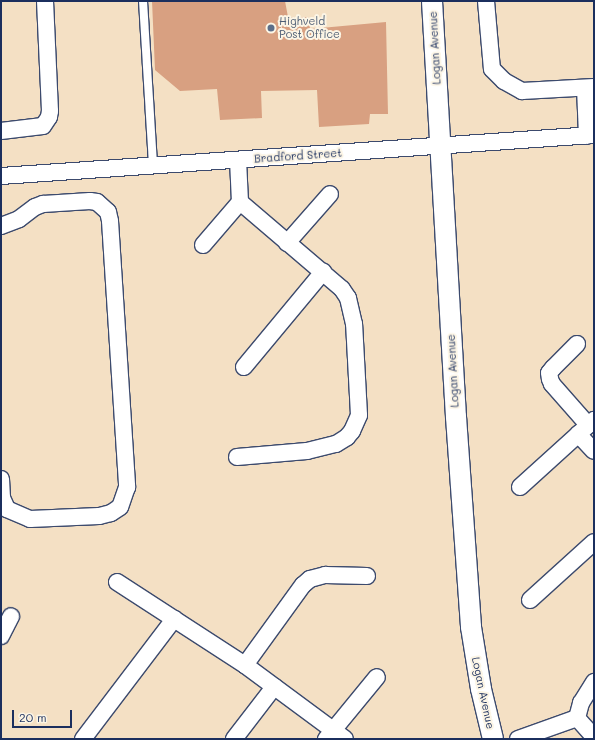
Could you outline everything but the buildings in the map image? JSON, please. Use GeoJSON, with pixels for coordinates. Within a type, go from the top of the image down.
{"type":"FeatureCollection","features":[{"type":"Feature","properties":{"kind":"street"},"geometry":{"type":"LineString","coordinates":[[1,131],[43,126],[49,117],[50,111],[45,1]]}},
{"type":"Feature","properties":{"kind":"street","name":"Logan Avenue"},"geometry":{"type":"LineString","coordinates":[[432,1],[456,417],[471,627],[481,689],[493,739]]}},
{"type":"Feature","properties":{"kind":"street"},"geometry":{"type":"LineString","coordinates":[[486,1],[492,69],[504,81],[522,91],[590,87],[590,135]]}},
{"type":"Feature","properties":{"kind":"street","name":"Bradford Street"},"geometry":{"type":"LineString","coordinates":[[1,176],[238,160],[440,144],[590,135]]}},
{"type":"Feature","properties":{"kind":"street"},"geometry":{"type":"LineString","coordinates":[[203,245],[240,202],[238,160]]}},
{"type":"Feature","properties":{"kind":"street"},"geometry":{"type":"LineString","coordinates":[[286,243],[330,194]]}},
{"type":"Feature","properties":{"kind":"street"},"geometry":{"type":"LineString","coordinates":[[1,226],[19,219],[35,207],[43,204],[90,201],[102,206],[108,212],[110,221],[126,487],[120,507],[111,513],[100,516],[30,519],[7,509],[2,498],[1,479]]}},
{"type":"Feature","properties":{"kind":"street"},"geometry":{"type":"LineString","coordinates":[[237,457],[322,448],[336,444],[347,437],[352,431],[358,415],[354,324],[348,298],[342,289],[323,272],[286,243],[240,202]]}},
{"type":"Feature","properties":{"kind":"street"},"geometry":{"type":"LineString","coordinates":[[244,367],[323,272]]}},
{"type":"Feature","properties":{"kind":"street"},"geometry":{"type":"LineString","coordinates":[[577,344],[553,368],[550,373],[550,379],[552,384],[587,427],[594,451]]}},
{"type":"Feature","properties":{"kind":"street"},"geometry":{"type":"LineString","coordinates":[[520,487],[587,427]]}},
{"type":"Feature","properties":{"kind":"street"},"geometry":{"type":"LineString","coordinates":[[530,600],[594,542]]}},
{"type":"Feature","properties":{"kind":"street"},"geometry":{"type":"LineString","coordinates":[[245,665],[303,585],[310,579],[325,575],[367,576]]}},
{"type":"Feature","properties":{"kind":"street"},"geometry":{"type":"LineString","coordinates":[[117,582],[245,665],[335,736],[377,677]]}},
{"type":"Feature","properties":{"kind":"street"},"geometry":{"type":"LineString","coordinates":[[1,636],[11,616]]}},
{"type":"Feature","properties":{"kind":"street"},"geometry":{"type":"LineString","coordinates":[[84,739],[174,619]]}},
{"type":"Feature","properties":{"kind":"street"},"geometry":{"type":"LineString","coordinates":[[577,718],[581,703],[594,682]]}},
{"type":"Feature","properties":{"kind":"street"},"geometry":{"type":"LineString","coordinates":[[234,739],[274,687]]}},
{"type":"Feature","properties":{"kind":"street"},"geometry":{"type":"LineString","coordinates":[[577,718],[594,737]]}},
{"type":"Feature","properties":{"kind":"street"},"geometry":{"type":"LineString","coordinates":[[518,739],[577,718]]}},
{"type":"Feature","properties":{"kind":"lane"},"geometry":{"type":"LineString","coordinates":[[143,1],[153,166]]}},
{"type":"Feature","properties":{"kind":"place","name":"Highveld Post Office"},"geometry":{"type":"Point","coordinates":[271,28]}}]}
